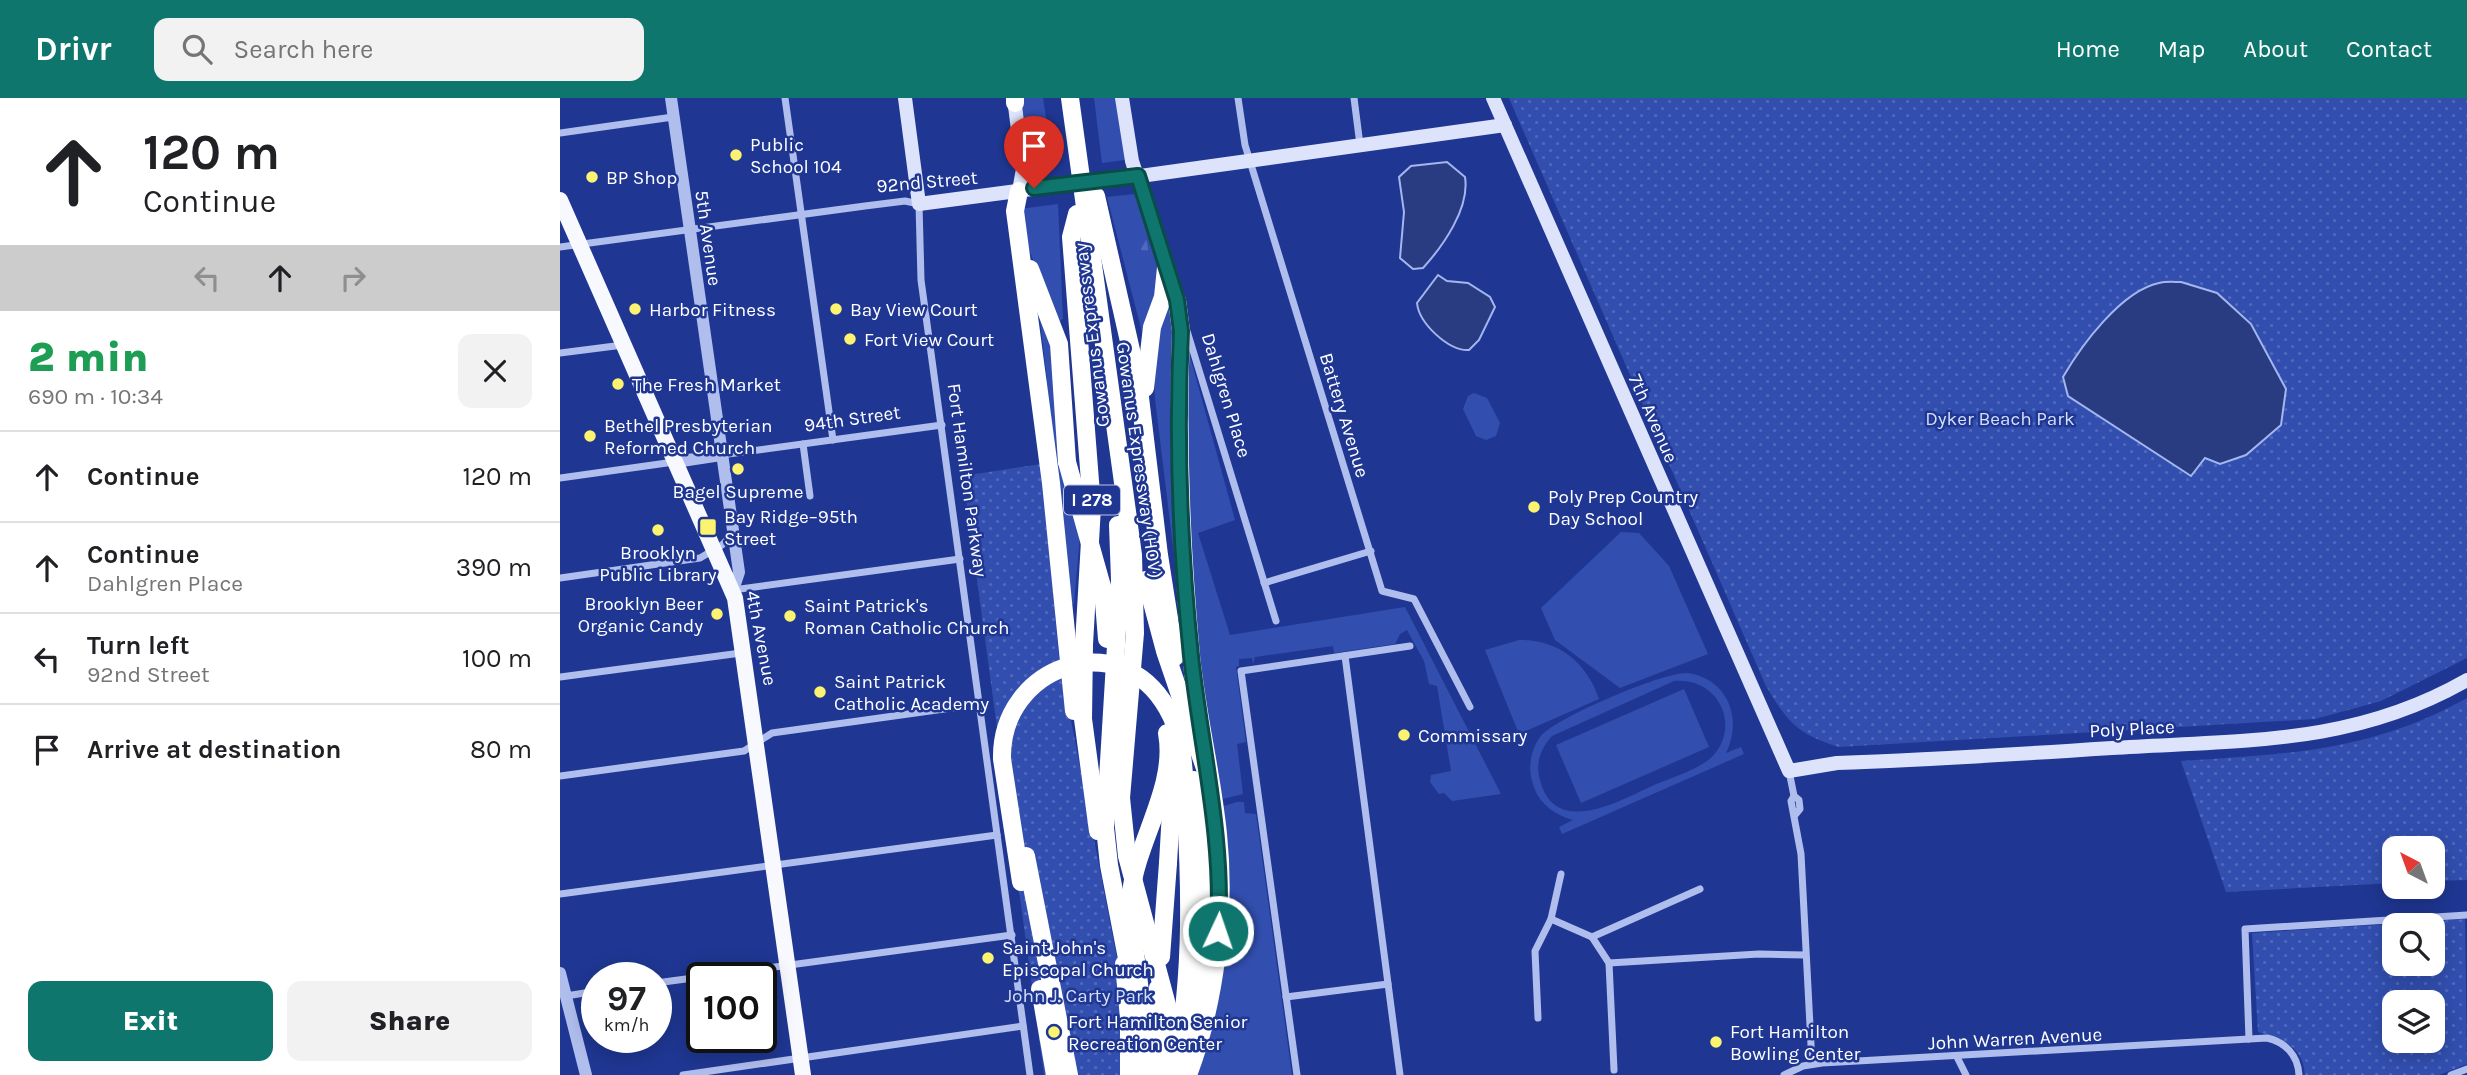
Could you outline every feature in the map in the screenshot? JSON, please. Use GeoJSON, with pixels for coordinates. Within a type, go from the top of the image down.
{"type":"FeatureCollection","features":[{"type":"Feature","properties":{"kind":"highway","name":"Gowanus Expressway"},"geometry":{"type":"LineString","coordinates":[[1059,98],[1119,531],[1119,606],[1110,711],[1105,828],[1134,1006],[1131,1075]]}},
{"type":"Feature","properties":{"kind":"highway","name":"Gowanus Expressway (HOV)"},"geometry":{"type":"LineString","coordinates":[[1070,98],[1136,591],[1121,799],[1127,856],[1167,1005],[1167,1042],[1175,1074]]}},
{"type":"Feature","properties":{"kind":"highway","name":"Gowanus Expressway"},"geometry":{"type":"LineString","coordinates":[[1082,98],[1117,383],[1146,580],[1165,651],[1211,786],[1220,857],[1218,931],[1206,1009],[1175,1074]]}},
{"type":"Feature","properties":{"kind":"highway"},"geometry":{"type":"LineString","coordinates":[[1026,190],[1015,211],[1051,483],[1074,719],[1091,786]]}},
{"type":"Feature","properties":{"kind":"highway","name":"Gowanus Expressway"},"geometry":{"type":"LineString","coordinates":[[1097,204],[1138,382],[1175,657]]}},
{"type":"Feature","properties":{"kind":"highway","name":"Gowanus Expressway"},"geometry":{"type":"LineString","coordinates":[[1077,214],[1071,237],[1093,507],[1083,719],[1095,818],[1123,957],[1131,1075]]}},
{"type":"Feature","properties":{"kind":"highway"},"geometry":{"type":"LineString","coordinates":[[1020,246],[1059,344],[1067,461],[1103,590],[1110,711]]}},
{"type":"Feature","properties":{"kind":"highway"},"geometry":{"type":"LineString","coordinates":[[1145,440],[1148,351],[1152,327],[1163,297],[1166,268]]}},
{"type":"Feature","properties":{"kind":"highway"},"geometry":{"type":"LineString","coordinates":[[1177,300],[1181,331],[1180,492],[1191,655],[1211,786]]}},
{"type":"Feature","properties":{"kind":"highway"},"geometry":{"type":"LineString","coordinates":[[1055,1075],[1021,882],[1002,759],[1002,739],[1012,711],[1037,681],[1066,667],[1097,663],[1133,674],[1155,690],[1168,709],[1178,736],[1183,775],[1189,936],[1184,1011],[1175,1074]]}},
{"type":"Feature","properties":{"kind":"highway"},"geometry":{"type":"LineString","coordinates":[[1069,1075],[1008,756],[1010,732],[1021,707],[1048,681],[1077,670],[1107,671],[1136,683],[1163,712],[1170,730],[1173,751],[1173,810],[1147,1075]]}},
{"type":"Feature","properties":{"kind":"highway"},"geometry":{"type":"LineString","coordinates":[[1026,856],[1026,835],[1012,756],[1014,733],[1025,708],[1044,688],[1077,674],[1107,676],[1134,687],[1160,715],[1166,732],[1168,753],[1153,816],[1136,859],[1131,896],[1140,995],[1138,1075]]}},
{"type":"Feature","properties":{"kind":"main road","name":"Fort Hamilton Parkway"},"geometry":{"type":"LineString","coordinates":[[905,98],[919,204]]}},
{"type":"Feature","properties":{"kind":"main road","name":"Dahlgren Place"},"geometry":{"type":"LineString","coordinates":[[1122,98],[1132,177],[1177,300]]}},
{"type":"Feature","properties":{"kind":"main road","name":"7th Avenue"},"geometry":{"type":"LineString","coordinates":[[1493,98],[1789,771]]}},
{"type":"Feature","properties":{"kind":"main road"},"geometry":{"type":"LineString","coordinates":[[1015,100],[1026,190]]}},
{"type":"Feature","properties":{"kind":"main road","name":"92nd Street"},"geometry":{"type":"LineString","coordinates":[[919,204],[1505,125]]}},
{"type":"Feature","properties":{"kind":"main road","name":"4th Avenue"},"geometry":{"type":"LineString","coordinates":[[560,200],[733,590],[746,653],[803,1075]]}},
{"type":"Feature","properties":{"kind":"main road","name":"Poly Place"},"geometry":{"type":"LineString","coordinates":[[1789,771],[1837,763],[2190,745],[2317,734],[2399,713],[2467,680]]}},
{"type":"Feature","properties":{"kind":"street","name":"5th Avenue"},"geometry":{"type":"LineString","coordinates":[[671,98],[739,572],[733,590]]}},
{"type":"Feature","properties":{"kind":"street"},"geometry":{"type":"LineString","coordinates":[[785,98],[833,440]]}},
{"type":"Feature","properties":{"kind":"street","name":"Battery Avenue"},"geometry":{"type":"LineString","coordinates":[[1238,98],[1245,145],[1382,591],[1414,599],[1470,708]]}},
{"type":"Feature","properties":{"kind":"street"},"geometry":{"type":"LineString","coordinates":[[1354,98],[1360,145]]}},
{"type":"Feature","properties":{"kind":"street"},"geometry":{"type":"LineString","coordinates":[[560,133],[674,117]]}},
{"type":"Feature","properties":{"kind":"street","name":"92nd Street"},"geometry":{"type":"LineString","coordinates":[[560,247],[905,201],[919,204]]}},
{"type":"Feature","properties":{"kind":"street","name":"Fort Hamilton Parkway"},"geometry":{"type":"LineString","coordinates":[[919,204],[921,280],[1030,1075]]}},
{"type":"Feature","properties":{"kind":"street","name":"Dahlgren Place"},"geometry":{"type":"LineString","coordinates":[[1177,300],[1276,621]]}},
{"type":"Feature","properties":{"kind":"street"},"geometry":{"type":"LineString","coordinates":[[560,354],[624,345]]}},
{"type":"Feature","properties":{"kind":"street","name":"94th Street"},"geometry":{"type":"LineString","coordinates":[[560,478],[942,425]]}},
{"type":"Feature","properties":{"kind":"street"},"geometry":{"type":"LineString","coordinates":[[803,444],[810,496]]}},
{"type":"Feature","properties":{"kind":"street"},"geometry":{"type":"LineString","coordinates":[[560,578],[700,558],[714,551],[733,533]]}},
{"type":"Feature","properties":{"kind":"street"},"geometry":{"type":"LineString","coordinates":[[1264,583],[1371,551]]}},
{"type":"Feature","properties":{"kind":"street"},"geometry":{"type":"LineString","coordinates":[[733,590],[960,559]]}},
{"type":"Feature","properties":{"kind":"street"},"geometry":{"type":"LineString","coordinates":[[1297,1075],[1241,671],[1410,646]]}},
{"type":"Feature","properties":{"kind":"street"},"geometry":{"type":"LineString","coordinates":[[560,677],[746,653]]}},
{"type":"Feature","properties":{"kind":"street"},"geometry":{"type":"LineString","coordinates":[[1345,656],[1400,1075]]}},
{"type":"Feature","properties":{"kind":"street"},"geometry":{"type":"LineString","coordinates":[[560,776],[744,751],[772,733],[980,704]]}},
{"type":"Feature","properties":{"kind":"street","name":"7th Avenue"},"geometry":{"type":"LineString","coordinates":[[1789,771],[1794,794],[1791,801],[1801,854],[1812,1064]]}},
{"type":"Feature","properties":{"kind":"street"},"geometry":{"type":"LineString","coordinates":[[560,894],[997,835]]}},
{"type":"Feature","properties":{"kind":"street"},"geometry":{"type":"LineString","coordinates":[[1538,1018],[1535,951],[1551,919],[1561,874]]}},
{"type":"Feature","properties":{"kind":"street"},"geometry":{"type":"LineString","coordinates":[[1591,937],[1700,889]]}},
{"type":"Feature","properties":{"kind":"street"},"geometry":{"type":"LineString","coordinates":[[2249,1039],[2245,929],[2467,915]]}},
{"type":"Feature","properties":{"kind":"street"},"geometry":{"type":"LineString","coordinates":[[1551,919],[1591,937],[1609,963],[1614,1070]]}},
{"type":"Feature","properties":{"kind":"street"},"geometry":{"type":"LineString","coordinates":[[672,981],[1012,935]]}},
{"type":"Feature","properties":{"kind":"street"},"geometry":{"type":"LineString","coordinates":[[1609,963],[1805,955]]}},
{"type":"Feature","properties":{"kind":"street"},"geometry":{"type":"LineString","coordinates":[[560,972],[586,1075]]}},
{"type":"Feature","properties":{"kind":"street"},"geometry":{"type":"LineString","coordinates":[[1286,997],[1388,984]]}},
{"type":"Feature","properties":{"kind":"street"},"geometry":{"type":"LineString","coordinates":[[566,996],[581,994]]}},
{"type":"Feature","properties":{"kind":"street"},"geometry":{"type":"LineString","coordinates":[[684,1075],[1023,1026]]}},
{"type":"Feature","properties":{"kind":"street","name":"John Warren Avenue"},"geometry":{"type":"LineString","coordinates":[[1784,1075],[1812,1064],[2267,1038],[2283,1044],[2294,1055],[2300,1075]]}},
{"type":"Feature","properties":{"kind":"street"},"geometry":{"type":"LineString","coordinates":[[1957,1057],[1966,1075]]}},
{"type":"Feature","properties":{"kind":"street"},"geometry":{"type":"LineString","coordinates":[[2451,1075],[2467,1069]]}},
{"type":"Feature","properties":{"kind":"green space"},"geometry":{"type":"Polygon","coordinates":[[[1021,98],[1043,98],[1054,170],[1029,173],[1021,98]]]}},
{"type":"Feature","properties":{"kind":"green space"},"geometry":{"type":"Polygon","coordinates":[[[1094,98],[1116,98],[1125,160],[1102,163],[1094,98]]]}},
{"type":"Feature","properties":{"kind":"green space","name":"Dyker Beach Park"},"geometry":{"type":"Polygon","coordinates":[[[1509,98],[2467,98],[2467,658],[2381,701],[2315,719],[1839,747],[1804,732],[1788,718],[1766,686],[1509,98]]]}},
{"type":"Feature","properties":{"kind":"green space"},"geometry":{"type":"Polygon","coordinates":[[[1135,194],[1160,276],[1144,340],[1107,197],[1135,194]]]}},
{"type":"Feature","properties":{"kind":"green space"},"geometry":{"type":"Polygon","coordinates":[[[1128,202],[1143,225],[1150,272],[1128,216],[1119,209],[1117,203],[1128,202]]]}},
{"type":"Feature","properties":{"kind":"green space"},"geometry":{"type":"Polygon","coordinates":[[[1058,204],[1063,319],[1058,322],[1028,247],[1019,209],[1058,204]]]}},
{"type":"Feature","properties":{"kind":"green space"},"geometry":{"type":"Polygon","coordinates":[[[1171,295],[1176,479],[1172,512],[1176,571],[1155,399],[1153,358],[1157,332],[1171,295]]]}},
{"type":"Feature","properties":{"kind":"green space"},"geometry":{"type":"Polygon","coordinates":[[[1039,313],[1050,337],[1080,535],[1074,604],[1071,604],[1044,381],[1047,379],[1039,313]]]}},
{"type":"Feature","properties":{"kind":"green space"},"geometry":{"type":"Polygon","coordinates":[[[1188,349],[1235,520],[1198,533],[1230,635],[1405,607],[1501,794],[1452,801],[1444,793],[1439,794],[1430,782],[1431,775],[1451,771],[1437,686],[1429,684],[1424,661],[1407,630],[1400,634],[1395,644],[1334,653],[1333,646],[1255,657],[1253,664],[1252,658],[1239,659],[1239,666],[1236,667],[1246,742],[1237,744],[1243,794],[1223,799],[1203,715],[1186,495],[1188,349]]]}},
{"type":"Feature","properties":{"kind":"green space"},"geometry":{"type":"Polygon","coordinates":[[[1474,393],[1487,398],[1500,423],[1496,436],[1486,440],[1476,436],[1463,409],[1468,396],[1474,393]]]}},
{"type":"Feature","properties":{"kind":"green space","name":"John J. Carty Park"},"geometry":{"type":"Polygon","coordinates":[[[1041,464],[1059,658],[1125,1000],[1124,1075],[1044,1075],[963,476],[1041,464]]]}},
{"type":"Feature","properties":{"kind":"green space"},"geometry":{"type":"Polygon","coordinates":[[[1621,532],[1639,533],[1669,566],[1708,654],[1620,688],[1555,640],[1541,608],[1621,532]]]}},
{"type":"Feature","properties":{"kind":"green space"},"geometry":{"type":"Polygon","coordinates":[[[1519,640],[1547,644],[1569,656],[1587,674],[1599,699],[1519,734],[1485,650],[1519,640]]]}},
{"type":"Feature","properties":{"kind":"green space"},"geometry":{"type":"Polygon","coordinates":[[[1688,673],[1702,677],[1722,692],[1732,714],[1733,727],[1726,753],[1741,747],[1744,754],[1562,834],[1559,827],[1573,820],[1544,804],[1532,781],[1531,760],[1534,747],[1541,736],[1550,728],[1588,708],[1635,687],[1688,673]],[[1674,681],[1552,736],[1542,751],[1538,768],[1548,798],[1560,808],[1574,811],[1607,806],[1699,766],[1712,757],[1721,744],[1725,718],[1713,695],[1703,687],[1674,681]]]}},
{"type":"Feature","properties":{"kind":"green space"},"geometry":{"type":"Polygon","coordinates":[[[1684,689],[1709,747],[1581,803],[1556,745],[1684,689]]]}},
{"type":"Feature","properties":{"kind":"green space"},"geometry":{"type":"Polygon","coordinates":[[[2467,698],[2467,880],[2445,881],[2445,836],[2382,836],[2382,884],[2226,892],[2181,761],[2257,756],[2328,747],[2396,730],[2467,698]]]}},
{"type":"Feature","properties":{"kind":"green space"},"geometry":{"type":"Polygon","coordinates":[[[1244,802],[1245,813],[1256,814],[1292,1075],[1192,1075],[1226,946],[1229,897],[1224,806],[1244,802]]]}},
{"type":"Feature","properties":{"kind":"green space"},"geometry":{"type":"Polygon","coordinates":[[[2465,919],[2467,1064],[2439,1075],[2305,1075],[2296,1050],[2283,1041],[2258,1032],[2252,933],[2382,924],[2382,976],[2445,976],[2445,920],[2465,919]]]}},
{"type":"Feature","properties":{"kind":"shaded area"},"geometry":{"type":"Polygon","coordinates":[[[1447,162],[1465,177],[1459,214],[1439,249],[1423,268],[1413,269],[1400,258],[1404,212],[1399,177],[1411,166],[1447,162]]]}},
{"type":"Feature","properties":{"kind":"shaded area"},"geometry":{"type":"Polygon","coordinates":[[[1438,275],[1447,281],[1468,283],[1490,297],[1495,307],[1479,340],[1469,350],[1444,341],[1429,327],[1419,311],[1417,303],[1438,275]]]}},
{"type":"Feature","properties":{"kind":"shaded area"},"geometry":{"type":"Polygon","coordinates":[[[2181,282],[2217,293],[2251,324],[2286,389],[2281,425],[2246,455],[2220,464],[2205,458],[2191,476],[2068,396],[2063,377],[2091,336],[2130,297],[2159,283],[2181,282]]]}},
{"type":"Feature","properties":{"kind":"place","name":"Public School 104"},"geometry":{"type":"Point","coordinates":[736,155]}},
{"type":"Feature","properties":{"kind":"place","name":"BP Shop"},"geometry":{"type":"Point","coordinates":[592,177]}},
{"type":"Feature","properties":{"kind":"place","name":"Harbor Fitness"},"geometry":{"type":"Point","coordinates":[635,309]}},
{"type":"Feature","properties":{"kind":"place","name":"Bay View Court"},"geometry":{"type":"Point","coordinates":[836,309]}},
{"type":"Feature","properties":{"kind":"place","name":"Fort View Court"},"geometry":{"type":"Point","coordinates":[850,339]}},
{"type":"Feature","properties":{"kind":"place","name":"The Fresh Market"},"geometry":{"type":"Point","coordinates":[618,384]}},
{"type":"Feature","properties":{"kind":"place","name":"Bethel Presbyterian Reformed Church"},"geometry":{"type":"Point","coordinates":[590,436]}},
{"type":"Feature","properties":{"kind":"place","name":"Bagel Supreme"},"geometry":{"type":"Point","coordinates":[738,469]}},
{"type":"Feature","properties":{"kind":"place","name":"Poly Prep Country Day School"},"geometry":{"type":"Point","coordinates":[1534,507]}},
{"type":"Feature","properties":{"kind":"place","name":"Bay Ridge–95th Street"},"geometry":{"type":"Point","coordinates":[708,527]}},
{"type":"Feature","properties":{"kind":"place","name":"Brooklyn Public Library"},"geometry":{"type":"Point","coordinates":[658,530]}},
{"type":"Feature","properties":{"kind":"place","name":"Brooklyn Beer Organic Candy"},"geometry":{"type":"Point","coordinates":[717,614]}},
{"type":"Feature","properties":{"kind":"place","name":"Saint Patrick's Roman Catholic Church"},"geometry":{"type":"Point","coordinates":[790,616]}},
{"type":"Feature","properties":{"kind":"place","name":"Saint Patrick Catholic Academy"},"geometry":{"type":"Point","coordinates":[820,692]}},
{"type":"Feature","properties":{"kind":"place","name":"Commissary"},"geometry":{"type":"Point","coordinates":[1404,735]}},
{"type":"Feature","properties":{"kind":"place","name":"Saint John's Episcopal Church"},"geometry":{"type":"Point","coordinates":[988,958]}},
{"type":"Feature","properties":{"kind":"place","name":"Fort Hamilton Senior Recreation Center"},"geometry":{"type":"Point","coordinates":[1054,1032]}},
{"type":"Feature","properties":{"kind":"place","name":"Fort Hamilton Bowling Center"},"geometry":{"type":"Point","coordinates":[1716,1042]}},
{"type":"Feature","properties":{"kind":"route"},"geometry":{"type":"LineString","coordinates":[[1034,188],[1138,176],[1177,300],[1181,331],[1181,526],[1191,655],[1218,834],[1218,931]]}}]}
